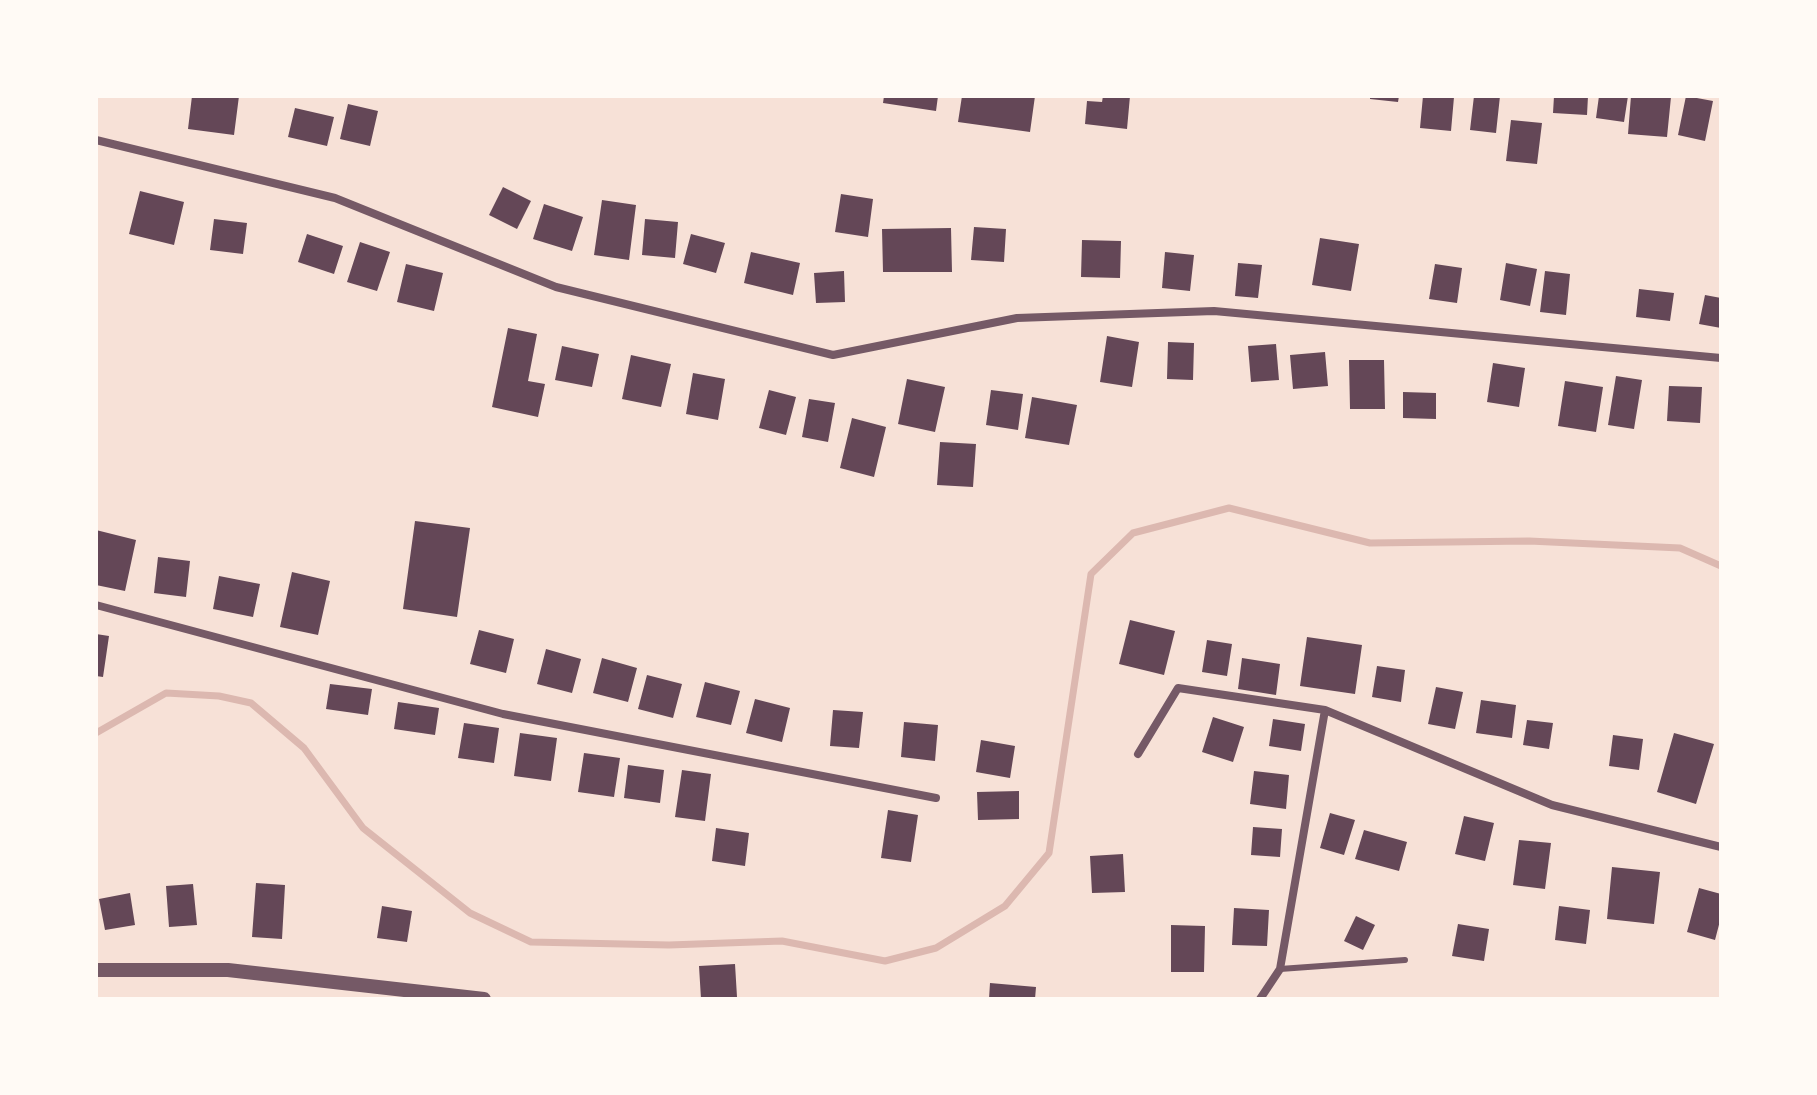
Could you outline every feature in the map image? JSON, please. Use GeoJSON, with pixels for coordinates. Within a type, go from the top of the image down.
{"type":"FeatureCollection","features":[{"type":"Feature","properties":{"kind":"street"},"geometry":{"type":"LineString","coordinates":[[96,140],[335,198],[556,287],[833,355],[1017,318],[1214,311],[1721,358]]}},
{"type":"Feature","properties":{"kind":"street"},"geometry":{"type":"LineString","coordinates":[[96,605],[503,714],[936,798]]}},
{"type":"Feature","properties":{"kind":"street"},"geometry":{"type":"LineString","coordinates":[[1138,754],[1178,688],[1325,710],[1552,805],[1721,847]]}},
{"type":"Feature","properties":{"kind":"street"},"geometry":{"type":"LineString","coordinates":[[1260,999],[1280,969],[1325,710]]}},
{"type":"Feature","properties":{"kind":"street"},"geometry":{"type":"LineString","coordinates":[[96,970],[228,970],[484,999]]}},
{"type":"Feature","properties":{"kind":"lane"},"geometry":{"type":"LineString","coordinates":[[1280,969],[1405,960]]}},
{"type":"Feature","properties":{"kind":"building"},"geometry":{"type":"Polygon","coordinates":[[[192,96],[239,96],[234,135],[188,129],[192,96]]]}},
{"type":"Feature","properties":{"kind":"building"},"geometry":{"type":"Polygon","coordinates":[[[884,96],[938,96],[936,111],[883,103],[884,96]]]}},
{"type":"Feature","properties":{"kind":"building"},"geometry":{"type":"Polygon","coordinates":[[[962,96],[1035,96],[1030,132],[958,122],[962,96]]]}},
{"type":"Feature","properties":{"kind":"building"},"geometry":{"type":"Polygon","coordinates":[[[1103,96],[1130,96],[1127,129],[1085,124],[1087,101],[1102,102],[1103,96]]]}},
{"type":"Feature","properties":{"kind":"building"},"geometry":{"type":"Polygon","coordinates":[[[1370,96],[1399,96],[1398,102],[1370,99],[1370,96]]]}},
{"type":"Feature","properties":{"kind":"building"},"geometry":{"type":"Polygon","coordinates":[[[1423,96],[1454,97],[1451,131],[1420,128],[1423,96]]]}},
{"type":"Feature","properties":{"kind":"building"},"geometry":{"type":"Polygon","coordinates":[[[1474,96],[1500,96],[1496,133],[1470,130],[1474,96]]]}},
{"type":"Feature","properties":{"kind":"building"},"geometry":{"type":"Polygon","coordinates":[[[1554,96],[1588,96],[1587,115],[1553,113],[1554,96]]]}},
{"type":"Feature","properties":{"kind":"building"},"geometry":{"type":"Polygon","coordinates":[[[1599,96],[1628,96],[1624,122],[1596,118],[1599,96]]]}},
{"type":"Feature","properties":{"kind":"building"},"geometry":{"type":"Polygon","coordinates":[[[1631,96],[1671,97],[1667,137],[1628,134],[1631,96]]]}},
{"type":"Feature","properties":{"kind":"building"},"geometry":{"type":"Polygon","coordinates":[[[1686,96],[1713,101],[1705,141],[1678,135],[1686,96]]]}},
{"type":"Feature","properties":{"kind":"building"},"geometry":{"type":"Polygon","coordinates":[[[348,104],[378,111],[370,146],[340,139],[348,104]]]}},
{"type":"Feature","properties":{"kind":"building"},"geometry":{"type":"Polygon","coordinates":[[[295,108],[334,117],[327,146],[288,137],[295,108]]]}},
{"type":"Feature","properties":{"kind":"building"},"geometry":{"type":"Polygon","coordinates":[[[1511,120],[1542,123],[1537,164],[1506,161],[1511,120]]]}},
{"type":"Feature","properties":{"kind":"building"},"geometry":{"type":"Polygon","coordinates":[[[503,187],[531,201],[517,229],[489,215],[503,187]]]}},
{"type":"Feature","properties":{"kind":"building"},"geometry":{"type":"Polygon","coordinates":[[[140,191],[184,202],[174,245],[129,234],[140,191]]]}},
{"type":"Feature","properties":{"kind":"building"},"geometry":{"type":"Polygon","coordinates":[[[841,194],[873,199],[868,237],[835,232],[841,194]]]}},
{"type":"Feature","properties":{"kind":"building"},"geometry":{"type":"Polygon","coordinates":[[[602,200],[636,205],[629,260],[594,255],[602,200]]]}},
{"type":"Feature","properties":{"kind":"building"},"geometry":{"type":"Polygon","coordinates":[[[544,204],[583,217],[572,251],[533,239],[544,204]]]}},
{"type":"Feature","properties":{"kind":"building"},"geometry":{"type":"Polygon","coordinates":[[[214,219],[247,223],[243,254],[210,250],[214,219]]]}},
{"type":"Feature","properties":{"kind":"building"},"geometry":{"type":"Polygon","coordinates":[[[645,219],[678,222],[675,258],[642,255],[645,219]]]}},
{"type":"Feature","properties":{"kind":"building"},"geometry":{"type":"Polygon","coordinates":[[[974,227],[1006,229],[1004,262],[971,260],[974,227]]]}},
{"type":"Feature","properties":{"kind":"building"},"geometry":{"type":"Polygon","coordinates":[[[951,228],[952,272],[883,272],[882,229],[951,228]]]}},
{"type":"Feature","properties":{"kind":"building"},"geometry":{"type":"Polygon","coordinates":[[[307,234],[343,246],[334,274],[298,262],[307,234]]]}},
{"type":"Feature","properties":{"kind":"building"},"geometry":{"type":"Polygon","coordinates":[[[691,234],[725,243],[716,273],[683,264],[691,234]]]}},
{"type":"Feature","properties":{"kind":"building"},"geometry":{"type":"Polygon","coordinates":[[[1320,238],[1359,244],[1351,291],[1312,285],[1320,238]]]}},
{"type":"Feature","properties":{"kind":"building"},"geometry":{"type":"Polygon","coordinates":[[[1082,240],[1121,241],[1120,278],[1081,277],[1082,240]]]}},
{"type":"Feature","properties":{"kind":"building"},"geometry":{"type":"Polygon","coordinates":[[[360,242],[390,252],[377,291],[347,282],[360,242]]]}},
{"type":"Feature","properties":{"kind":"building"},"geometry":{"type":"Polygon","coordinates":[[[751,252],[800,263],[793,295],[744,283],[751,252]]]}},
{"type":"Feature","properties":{"kind":"building"},"geometry":{"type":"Polygon","coordinates":[[[1165,252],[1194,255],[1190,291],[1162,288],[1165,252]]]}},
{"type":"Feature","properties":{"kind":"building"},"geometry":{"type":"Polygon","coordinates":[[[1238,263],[1262,265],[1258,298],[1235,296],[1238,263]]]}},
{"type":"Feature","properties":{"kind":"building"},"geometry":{"type":"Polygon","coordinates":[[[1506,263],[1537,269],[1530,306],[1500,300],[1506,263]]]}},
{"type":"Feature","properties":{"kind":"building"},"geometry":{"type":"Polygon","coordinates":[[[406,264],[443,273],[434,311],[397,302],[406,264]]]}},
{"type":"Feature","properties":{"kind":"building"},"geometry":{"type":"Polygon","coordinates":[[[1435,264],[1462,268],[1457,303],[1429,299],[1435,264]]]}},
{"type":"Feature","properties":{"kind":"building"},"geometry":{"type":"Polygon","coordinates":[[[844,271],[845,302],[816,303],[814,273],[844,271]]]}},
{"type":"Feature","properties":{"kind":"building"},"geometry":{"type":"Polygon","coordinates":[[[1545,271],[1570,274],[1566,315],[1540,312],[1545,271]]]}},
{"type":"Feature","properties":{"kind":"building"},"geometry":{"type":"Polygon","coordinates":[[[1639,289],[1674,293],[1670,321],[1636,317],[1639,289]]]}},
{"type":"Feature","properties":{"kind":"building"},"geometry":{"type":"Polygon","coordinates":[[[1705,295],[1721,298],[1721,328],[1699,324],[1705,295]]]}},
{"type":"Feature","properties":{"kind":"building"},"geometry":{"type":"Polygon","coordinates":[[[508,328],[537,334],[528,381],[545,384],[538,417],[492,407],[508,328]]]}},
{"type":"Feature","properties":{"kind":"building"},"geometry":{"type":"Polygon","coordinates":[[[1107,336],[1139,342],[1132,387],[1100,382],[1107,336]]]}},
{"type":"Feature","properties":{"kind":"building"},"geometry":{"type":"Polygon","coordinates":[[[1168,342],[1194,343],[1193,380],[1167,379],[1168,342]]]}},
{"type":"Feature","properties":{"kind":"building"},"geometry":{"type":"Polygon","coordinates":[[[1276,344],[1279,380],[1251,382],[1248,346],[1276,344]]]}},
{"type":"Feature","properties":{"kind":"building"},"geometry":{"type":"Polygon","coordinates":[[[562,346],[599,354],[592,387],[555,380],[562,346]]]}},
{"type":"Feature","properties":{"kind":"building"},"geometry":{"type":"Polygon","coordinates":[[[1325,352],[1328,386],[1293,389],[1290,355],[1325,352]]]}},
{"type":"Feature","properties":{"kind":"building"},"geometry":{"type":"Polygon","coordinates":[[[631,355],[671,364],[661,407],[622,399],[631,355]]]}},
{"type":"Feature","properties":{"kind":"building"},"geometry":{"type":"Polygon","coordinates":[[[1349,360],[1384,360],[1385,409],[1350,409],[1349,360]]]}},
{"type":"Feature","properties":{"kind":"building"},"geometry":{"type":"Polygon","coordinates":[[[1493,363],[1525,368],[1519,407],[1487,402],[1493,363]]]}},
{"type":"Feature","properties":{"kind":"building"},"geometry":{"type":"Polygon","coordinates":[[[693,373],[725,379],[718,420],[686,414],[693,373]]]}},
{"type":"Feature","properties":{"kind":"building"},"geometry":{"type":"Polygon","coordinates":[[[1616,376],[1642,380],[1634,429],[1608,425],[1616,376]]]}},
{"type":"Feature","properties":{"kind":"building"},"geometry":{"type":"Polygon","coordinates":[[[907,379],[945,387],[935,432],[898,424],[907,379]]]}},
{"type":"Feature","properties":{"kind":"building"},"geometry":{"type":"Polygon","coordinates":[[[1565,381],[1603,387],[1596,432],[1558,426],[1565,381]]]}},
{"type":"Feature","properties":{"kind":"building"},"geometry":{"type":"Polygon","coordinates":[[[1669,386],[1702,387],[1700,423],[1667,421],[1669,386]]]}},
{"type":"Feature","properties":{"kind":"building"},"geometry":{"type":"Polygon","coordinates":[[[769,390],[796,397],[786,435],[759,428],[769,390]]]}},
{"type":"Feature","properties":{"kind":"building"},"geometry":{"type":"Polygon","coordinates":[[[991,390],[1023,394],[1018,430],[986,425],[991,390]]]}},
{"type":"Feature","properties":{"kind":"building"},"geometry":{"type":"Polygon","coordinates":[[[1403,392],[1436,393],[1436,419],[1403,418],[1403,392]]]}},
{"type":"Feature","properties":{"kind":"building"},"geometry":{"type":"Polygon","coordinates":[[[1032,397],[1077,405],[1069,445],[1025,438],[1032,397]]]}},
{"type":"Feature","properties":{"kind":"building"},"geometry":{"type":"Polygon","coordinates":[[[809,399],[835,403],[828,442],[802,437],[809,399]]]}},
{"type":"Feature","properties":{"kind":"building"},"geometry":{"type":"Polygon","coordinates":[[[852,418],[886,427],[874,477],[840,468],[852,418]]]}},
{"type":"Feature","properties":{"kind":"building"},"geometry":{"type":"Polygon","coordinates":[[[940,442],[976,444],[973,487],[937,485],[940,442]]]}},
{"type":"Feature","properties":{"kind":"building"},"geometry":{"type":"Polygon","coordinates":[[[415,521],[470,528],[457,617],[403,609],[415,521]]]}},
{"type":"Feature","properties":{"kind":"building"},"geometry":{"type":"Polygon","coordinates":[[[96,530],[136,540],[125,591],[96,585],[96,530]]]}},
{"type":"Feature","properties":{"kind":"building"},"geometry":{"type":"Polygon","coordinates":[[[158,557],[190,561],[186,597],[154,593],[158,557]]]}},
{"type":"Feature","properties":{"kind":"building"},"geometry":{"type":"Polygon","coordinates":[[[292,572],[330,581],[318,635],[280,627],[292,572]]]}},
{"type":"Feature","properties":{"kind":"building"},"geometry":{"type":"Polygon","coordinates":[[[219,576],[260,584],[253,617],[213,609],[219,576]]]}},
{"type":"Feature","properties":{"kind":"building"},"geometry":{"type":"Polygon","coordinates":[[[1130,620],[1175,631],[1164,675],[1119,664],[1130,620]]]}},
{"type":"Feature","properties":{"kind":"building"},"geometry":{"type":"Polygon","coordinates":[[[479,630],[514,639],[506,673],[470,664],[479,630]]]}},
{"type":"Feature","properties":{"kind":"building"},"geometry":{"type":"Polygon","coordinates":[[[96,634],[109,636],[103,677],[96,676],[96,634]]]}},
{"type":"Feature","properties":{"kind":"building"},"geometry":{"type":"Polygon","coordinates":[[[1307,637],[1362,645],[1355,694],[1300,686],[1307,637]]]}},
{"type":"Feature","properties":{"kind":"building"},"geometry":{"type":"Polygon","coordinates":[[[1207,640],[1232,644],[1227,676],[1202,672],[1207,640]]]}},
{"type":"Feature","properties":{"kind":"building"},"geometry":{"type":"Polygon","coordinates":[[[546,649],[581,659],[572,693],[537,684],[546,649]]]}},
{"type":"Feature","properties":{"kind":"building"},"geometry":{"type":"Polygon","coordinates":[[[602,658],[637,668],[628,702],[593,693],[602,658]]]}},
{"type":"Feature","properties":{"kind":"building"},"geometry":{"type":"Polygon","coordinates":[[[1242,658],[1280,664],[1276,695],[1238,689],[1242,658]]]}},
{"type":"Feature","properties":{"kind":"building"},"geometry":{"type":"Polygon","coordinates":[[[1377,666],[1405,670],[1401,702],[1372,697],[1377,666]]]}},
{"type":"Feature","properties":{"kind":"building"},"geometry":{"type":"Polygon","coordinates":[[[647,675],[682,684],[673,718],[638,709],[647,675]]]}},
{"type":"Feature","properties":{"kind":"building"},"geometry":{"type":"Polygon","coordinates":[[[705,682],[740,691],[731,725],[696,717],[705,682]]]}},
{"type":"Feature","properties":{"kind":"building"},"geometry":{"type":"Polygon","coordinates":[[[330,684],[372,689],[368,715],[326,709],[330,684]]]}},
{"type":"Feature","properties":{"kind":"building"},"geometry":{"type":"Polygon","coordinates":[[[1436,687],[1463,692],[1455,729],[1428,724],[1436,687]]]}},
{"type":"Feature","properties":{"kind":"building"},"geometry":{"type":"Polygon","coordinates":[[[755,699],[790,708],[782,742],[746,733],[755,699]]]}},
{"type":"Feature","properties":{"kind":"building"},"geometry":{"type":"Polygon","coordinates":[[[1481,700],[1516,705],[1512,738],[1476,733],[1481,700]]]}},
{"type":"Feature","properties":{"kind":"building"},"geometry":{"type":"Polygon","coordinates":[[[398,702],[439,708],[435,735],[394,729],[398,702]]]}},
{"type":"Feature","properties":{"kind":"building"},"geometry":{"type":"Polygon","coordinates":[[[833,710],[863,712],[859,748],[830,746],[833,710]]]}},
{"type":"Feature","properties":{"kind":"building"},"geometry":{"type":"Polygon","coordinates":[[[1213,717],[1244,727],[1233,762],[1202,752],[1213,717]]]}},
{"type":"Feature","properties":{"kind":"building"},"geometry":{"type":"Polygon","coordinates":[[[1273,719],[1305,724],[1301,751],[1269,746],[1273,719]]]}},
{"type":"Feature","properties":{"kind":"building"},"geometry":{"type":"Polygon","coordinates":[[[1527,720],[1553,723],[1549,749],[1523,745],[1527,720]]]}},
{"type":"Feature","properties":{"kind":"building"},"geometry":{"type":"Polygon","coordinates":[[[904,722],[938,725],[935,761],[901,757],[904,722]]]}},
{"type":"Feature","properties":{"kind":"building"},"geometry":{"type":"Polygon","coordinates":[[[464,723],[499,728],[494,763],[458,758],[464,723]]]}},
{"type":"Feature","properties":{"kind":"building"},"geometry":{"type":"Polygon","coordinates":[[[520,733],[557,738],[551,781],[514,776],[520,733]]]}},
{"type":"Feature","properties":{"kind":"building"},"geometry":{"type":"Polygon","coordinates":[[[1674,733],[1714,744],[1696,804],[1657,792],[1674,733]]]}},
{"type":"Feature","properties":{"kind":"building"},"geometry":{"type":"Polygon","coordinates":[[[1613,735],[1643,739],[1639,770],[1609,766],[1613,735]]]}},
{"type":"Feature","properties":{"kind":"building"},"geometry":{"type":"Polygon","coordinates":[[[981,740],[1015,746],[1010,778],[976,772],[981,740]]]}},
{"type":"Feature","properties":{"kind":"building"},"geometry":{"type":"Polygon","coordinates":[[[584,753],[620,758],[614,797],[578,792],[584,753]]]}},
{"type":"Feature","properties":{"kind":"building"},"geometry":{"type":"Polygon","coordinates":[[[628,765],[664,770],[660,803],[624,798],[628,765]]]}},
{"type":"Feature","properties":{"kind":"building"},"geometry":{"type":"Polygon","coordinates":[[[682,770],[711,774],[705,821],[675,817],[682,770]]]}},
{"type":"Feature","properties":{"kind":"building"},"geometry":{"type":"Polygon","coordinates":[[[1254,771],[1289,775],[1286,809],[1250,804],[1254,771]]]}},
{"type":"Feature","properties":{"kind":"building"},"geometry":{"type":"Polygon","coordinates":[[[1019,791],[1019,819],[978,820],[977,792],[1019,791]]]}},
{"type":"Feature","properties":{"kind":"building"},"geometry":{"type":"Polygon","coordinates":[[[888,810],[918,815],[911,862],[881,858],[888,810]]]}},
{"type":"Feature","properties":{"kind":"building"},"geometry":{"type":"Polygon","coordinates":[[[1330,813],[1355,820],[1344,855],[1320,848],[1330,813]]]}},
{"type":"Feature","properties":{"kind":"building"},"geometry":{"type":"Polygon","coordinates":[[[1464,816],[1494,823],[1485,861],[1455,854],[1464,816]]]}},
{"type":"Feature","properties":{"kind":"building"},"geometry":{"type":"Polygon","coordinates":[[[1253,827],[1282,829],[1280,857],[1251,855],[1253,827]]]}},
{"type":"Feature","properties":{"kind":"building"},"geometry":{"type":"Polygon","coordinates":[[[716,828],[749,833],[745,866],[712,861],[716,828]]]}},
{"type":"Feature","properties":{"kind":"building"},"geometry":{"type":"Polygon","coordinates":[[[1364,830],[1407,842],[1399,871],[1355,859],[1364,830]]]}},
{"type":"Feature","properties":{"kind":"building"},"geometry":{"type":"Polygon","coordinates":[[[1519,840],[1551,843],[1545,889],[1513,885],[1519,840]]]}},
{"type":"Feature","properties":{"kind":"building"},"geometry":{"type":"Polygon","coordinates":[[[1123,854],[1125,892],[1092,893],[1090,856],[1123,854]]]}},
{"type":"Feature","properties":{"kind":"building"},"geometry":{"type":"Polygon","coordinates":[[[1612,867],[1660,872],[1654,924],[1607,919],[1612,867]]]}},
{"type":"Feature","properties":{"kind":"building"},"geometry":{"type":"Polygon","coordinates":[[[256,883],[285,885],[282,939],[252,937],[256,883]]]}},
{"type":"Feature","properties":{"kind":"building"},"geometry":{"type":"Polygon","coordinates":[[[193,884],[197,925],[169,927],[166,886],[193,884]]]}},
{"type":"Feature","properties":{"kind":"building"},"geometry":{"type":"Polygon","coordinates":[[[1699,888],[1721,894],[1721,917],[1715,940],[1687,932],[1699,888]]]}},
{"type":"Feature","properties":{"kind":"building"},"geometry":{"type":"Polygon","coordinates":[[[130,893],[135,925],[105,930],[99,899],[130,893]]]}},
{"type":"Feature","properties":{"kind":"building"},"geometry":{"type":"Polygon","coordinates":[[[382,906],[412,911],[407,942],[377,938],[382,906]]]}},
{"type":"Feature","properties":{"kind":"building"},"geometry":{"type":"Polygon","coordinates":[[[1559,906],[1590,910],[1586,944],[1555,940],[1559,906]]]}},
{"type":"Feature","properties":{"kind":"building"},"geometry":{"type":"Polygon","coordinates":[[[1234,908],[1269,910],[1267,946],[1232,945],[1234,908]]]}},
{"type":"Feature","properties":{"kind":"building"},"geometry":{"type":"Polygon","coordinates":[[[1356,916],[1375,925],[1363,950],[1344,941],[1356,916]]]}},
{"type":"Feature","properties":{"kind":"building"},"geometry":{"type":"Polygon","coordinates":[[[1458,924],[1489,929],[1484,961],[1452,956],[1458,924]]]}},
{"type":"Feature","properties":{"kind":"building"},"geometry":{"type":"Polygon","coordinates":[[[1171,925],[1205,926],[1204,972],[1171,972],[1171,925]]]}},
{"type":"Feature","properties":{"kind":"building"},"geometry":{"type":"Polygon","coordinates":[[[735,964],[737,997],[701,999],[699,966],[735,964]]]}},
{"type":"Feature","properties":{"kind":"building"},"geometry":{"type":"Polygon","coordinates":[[[990,983],[1036,987],[1035,999],[989,999],[990,983]]]}},
{"type":"Feature","properties":{"kind":"waterway"},"geometry":{"type":"LineString","coordinates":[[96,733],[166,693],[219,696],[251,703],[304,748],[363,828],[470,913],[531,942],[669,945],[782,941],[885,961],[936,948],[1005,906],[1049,853],[1091,574],[1133,533],[1229,508],[1370,543],[1529,541],[1680,548],[1721,566]]}}]}
